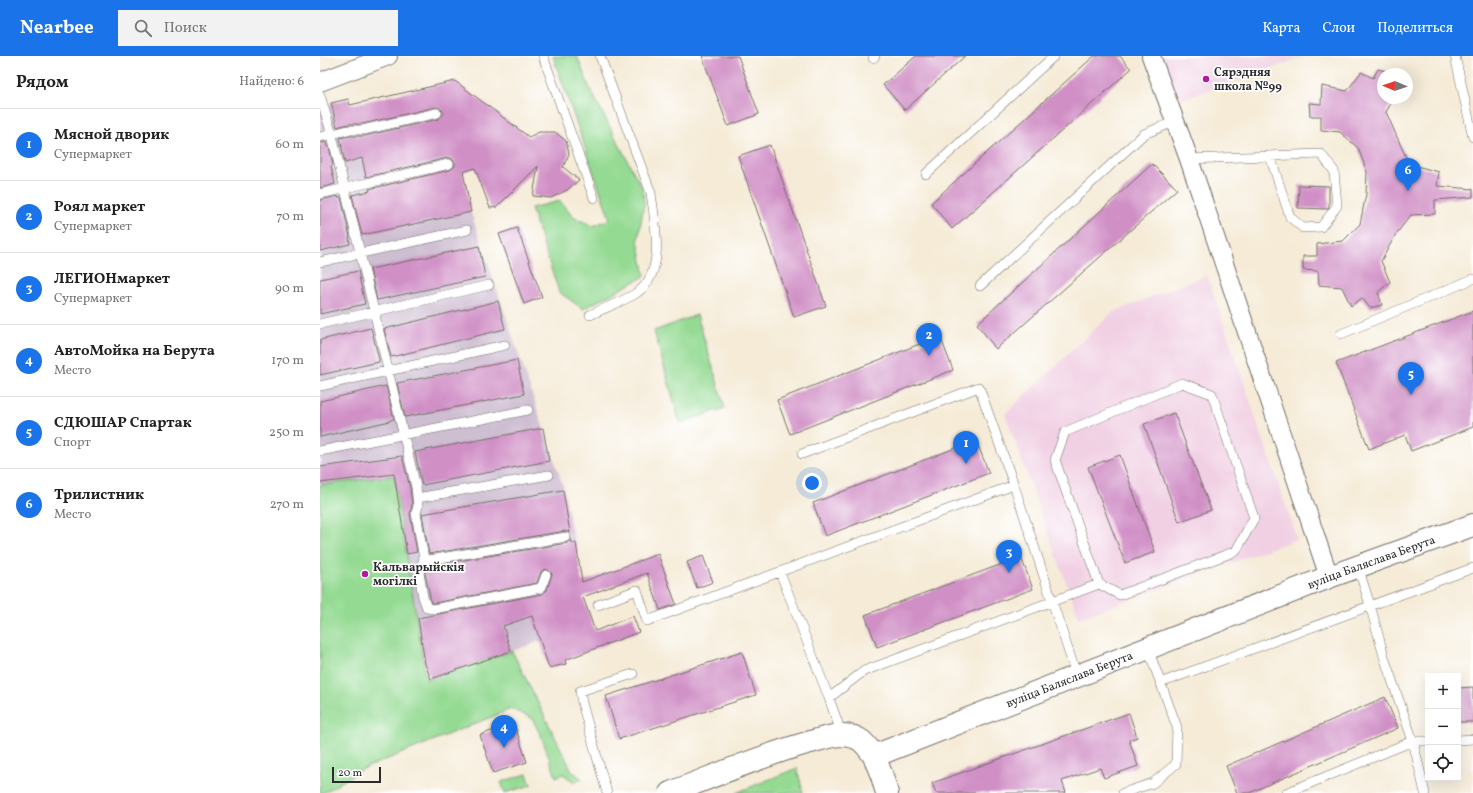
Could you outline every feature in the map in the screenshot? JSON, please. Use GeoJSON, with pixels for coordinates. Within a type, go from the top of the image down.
{"type":"FeatureCollection","features":[{"type":"Feature","properties":{"kind":"street"},"geometry":{"type":"LineString","coordinates":[[320,82],[388,56]]}},
{"type":"Feature","properties":{"kind":"street"},"geometry":{"type":"LineString","coordinates":[[1151,56],[1189,159],[1329,577]]}},
{"type":"Feature","properties":{"kind":"street","name":"вуліца Баляслава Берута"},"geometry":{"type":"LineString","coordinates":[[874,756],[1329,577],[1473,525]]}},
{"type":"Feature","properties":{"kind":"street"},"geometry":{"type":"LineString","coordinates":[[670,793],[784,750],[842,735],[866,743],[874,756],[888,793]]}},
{"type":"Feature","properties":{"kind":"lane"},"geometry":{"type":"LineString","coordinates":[[543,56],[594,198]]}},
{"type":"Feature","properties":{"kind":"lane"},"geometry":{"type":"LineString","coordinates":[[590,315],[636,293],[650,280],[656,260],[654,215],[651,194],[600,56]]}},
{"type":"Feature","properties":{"kind":"lane"},"geometry":{"type":"LineString","coordinates":[[926,174],[1054,56]]}},
{"type":"Feature","properties":{"kind":"lane"},"geometry":{"type":"LineString","coordinates":[[1455,56],[1471,120],[1473,137]]}},
{"type":"Feature","properties":{"kind":"lane"},"geometry":{"type":"LineString","coordinates":[[320,95],[332,135],[417,498],[418,506],[416,513],[424,558],[419,573],[423,596],[427,608],[434,609],[540,588],[546,575]]}},
{"type":"Feature","properties":{"kind":"lane"},"geometry":{"type":"LineString","coordinates":[[320,137],[348,130],[363,130],[438,113]]}},
{"type":"Feature","properties":{"kind":"lane"},"geometry":{"type":"LineString","coordinates":[[980,286],[1144,134],[1176,121]]}},
{"type":"Feature","properties":{"kind":"lane"},"geometry":{"type":"LineString","coordinates":[[1189,159],[1321,154],[1334,171],[1337,206],[1321,227],[1303,228],[1290,217],[1270,156]]}},
{"type":"Feature","properties":{"kind":"lane"},"geometry":{"type":"LineString","coordinates":[[320,194],[449,164]]}},
{"type":"Feature","properties":{"kind":"lane"},"geometry":{"type":"LineString","coordinates":[[320,262],[466,230]]}},
{"type":"Feature","properties":{"kind":"lane"},"geometry":{"type":"LineString","coordinates":[[1341,334],[1473,279]]}},
{"type":"Feature","properties":{"kind":"lane"},"geometry":{"type":"LineString","coordinates":[[320,324],[489,285]]}},
{"type":"Feature","properties":{"kind":"lane"},"geometry":{"type":"LineString","coordinates":[[320,386],[506,345]]}},
{"type":"Feature","properties":{"kind":"lane"},"geometry":{"type":"LineString","coordinates":[[829,698],[864,671],[1099,584],[1120,595],[1236,551],[1254,518],[1212,394],[1182,383],[1065,432],[1055,460],[1099,584]]}},
{"type":"Feature","properties":{"kind":"lane"},"geometry":{"type":"LineString","coordinates":[[802,454],[979,387],[1014,485],[1077,677]]}},
{"type":"Feature","properties":{"kind":"lane"},"geometry":{"type":"LineString","coordinates":[[320,451],[528,410]]}},
{"type":"Feature","properties":{"kind":"lane"},"geometry":{"type":"LineString","coordinates":[[417,498],[549,475]]}},
{"type":"Feature","properties":{"kind":"lane"},"geometry":{"type":"LineString","coordinates":[[598,605],[637,590],[647,621],[1014,485]]}},
{"type":"Feature","properties":{"kind":"lane"},"geometry":{"type":"LineString","coordinates":[[423,561],[566,537]]}},
{"type":"Feature","properties":{"kind":"lane"},"geometry":{"type":"LineString","coordinates":[[1358,567],[1385,660],[1413,741],[1425,793]]}},
{"type":"Feature","properties":{"kind":"lane"},"geometry":{"type":"LineString","coordinates":[[1160,683],[1473,568]]}},
{"type":"Feature","properties":{"kind":"lane"},"geometry":{"type":"LineString","coordinates":[[780,572],[842,735]]}},
{"type":"Feature","properties":{"kind":"lane"},"geometry":{"type":"LineString","coordinates":[[1124,793],[1153,783],[1176,764],[1177,727],[1148,649]]}},
{"type":"Feature","properties":{"kind":"lane"},"geometry":{"type":"LineString","coordinates":[[607,793],[580,691],[633,674]]}},
{"type":"Feature","properties":{"kind":"lane"},"geometry":{"type":"LineString","coordinates":[[1461,740],[1473,739]]}},
{"type":"Feature","properties":{"kind":"lane"},"geometry":{"type":"LineString","coordinates":[[1286,793],[1413,741],[1425,740]]}},
{"type":"Feature","properties":{"kind":"shaded area","name":"Сярэдняя школа №99"},"geometry":{"type":"Polygon","coordinates":[[[1162,56],[1306,56],[1178,101],[1162,56]]]}},
{"type":"Feature","properties":{"kind":"shaded area"},"geometry":{"type":"Polygon","coordinates":[[[429,88],[563,486],[581,573],[543,596],[566,664],[549,668],[541,641],[431,679],[424,662],[394,476],[320,485],[320,109],[331,103],[348,99],[350,105],[429,88]]]}},
{"type":"Feature","properties":{"kind":"shaded area"},"geometry":{"type":"Polygon","coordinates":[[[1207,275],[1297,539],[1079,618],[1005,414],[1113,312],[1207,275]]]}},
{"type":"Feature","properties":{"kind":"green space"},"geometry":{"type":"Polygon","coordinates":[[[553,56],[577,56],[590,89],[643,190],[644,204],[638,240],[645,276],[583,309],[559,292],[531,208],[560,201],[573,217],[593,226],[610,219],[553,56]]]}},
{"type":"Feature","properties":{"kind":"green space"},"geometry":{"type":"Polygon","coordinates":[[[697,315],[725,408],[680,423],[654,331],[697,315]]]}},
{"type":"Feature","properties":{"kind":"green space","name":"Кальварыйскія могілкі"},"geometry":{"type":"Polygon","coordinates":[[[394,476],[426,680],[512,651],[572,771],[582,779],[574,782],[563,774],[556,777],[542,738],[532,718],[511,709],[363,769],[323,793],[320,793],[320,485],[394,476]]]}},
{"type":"Feature","properties":{"kind":"green space"},"geometry":{"type":"Polygon","coordinates":[[[797,768],[803,793],[736,793],[797,768]]]}},
{"type":"Feature","properties":{"kind":"green space"},"geometry":{"type":"Polygon","coordinates":[[[527,774],[531,785],[505,793],[501,782],[527,774]]]}},
{"type":"Feature","properties":{"kind":"building"},"geometry":{"type":"Polygon","coordinates":[[[702,56],[738,56],[759,114],[728,126],[702,56]]]}},
{"type":"Feature","properties":{"kind":"building"},"geometry":{"type":"Polygon","coordinates":[[[916,56],[965,56],[905,110],[883,85],[916,56]]]}},
{"type":"Feature","properties":{"kind":"building"},"geometry":{"type":"Polygon","coordinates":[[[1094,56],[1120,56],[1131,69],[952,229],[931,203],[1094,56]]]}},
{"type":"Feature","properties":{"kind":"building"},"geometry":{"type":"Polygon","coordinates":[[[1377,71],[1377,104],[1391,104],[1386,112],[1409,164],[1439,172],[1437,186],[1473,189],[1473,197],[1435,200],[1435,214],[1411,215],[1396,234],[1381,261],[1390,282],[1378,292],[1382,305],[1370,308],[1362,298],[1351,306],[1342,287],[1319,285],[1318,271],[1303,270],[1303,256],[1317,256],[1317,244],[1343,241],[1360,224],[1366,194],[1367,172],[1358,148],[1340,132],[1321,130],[1321,116],[1310,116],[1309,103],[1321,104],[1322,86],[1347,91],[1361,72],[1373,78],[1377,71]]]}},
{"type":"Feature","properties":{"kind":"building"},"geometry":{"type":"Polygon","coordinates":[[[455,81],[529,137],[539,132],[555,132],[566,141],[569,154],[563,167],[579,180],[567,190],[551,198],[533,196],[538,166],[497,207],[490,208],[475,168],[463,172],[471,212],[362,235],[352,195],[370,191],[369,189],[450,170],[455,166],[455,162],[451,158],[448,158],[366,177],[362,158],[345,163],[340,138],[349,136],[364,136],[438,119],[443,115],[443,111],[439,107],[436,107],[362,124],[348,124],[337,127],[331,103],[348,99],[350,105],[455,81]]]}},
{"type":"Feature","properties":{"kind":"building"},"geometry":{"type":"Polygon","coordinates":[[[326,142],[327,147],[329,147],[333,165],[331,166],[335,184],[320,188],[320,143],[326,142]]]}},
{"type":"Feature","properties":{"kind":"building"},"geometry":{"type":"Polygon","coordinates":[[[770,145],[826,306],[794,317],[738,156],[770,145]]]}},
{"type":"Feature","properties":{"kind":"building"},"geometry":{"type":"Polygon","coordinates":[[[1152,164],[1177,189],[996,349],[977,324],[1152,164]]]}},
{"type":"Feature","properties":{"kind":"building"},"geometry":{"type":"Polygon","coordinates":[[[1299,185],[1329,186],[1328,209],[1298,208],[1299,185]]]}},
{"type":"Feature","properties":{"kind":"building"},"geometry":{"type":"Polygon","coordinates":[[[338,196],[338,198],[341,197],[350,237],[350,244],[320,251],[320,200],[338,196]]]}},
{"type":"Feature","properties":{"kind":"building"},"geometry":{"type":"Polygon","coordinates":[[[517,228],[542,297],[524,304],[499,234],[517,228]]]}},
{"type":"Feature","properties":{"kind":"building"},"geometry":{"type":"Polygon","coordinates":[[[479,246],[485,277],[377,300],[370,269],[479,246]]]}},
{"type":"Feature","properties":{"kind":"building"},"geometry":{"type":"Polygon","coordinates":[[[358,271],[365,304],[320,314],[320,279],[358,271]]]}},
{"type":"Feature","properties":{"kind":"building"},"geometry":{"type":"Polygon","coordinates":[[[498,301],[505,329],[391,357],[384,329],[498,301]]]}},
{"type":"Feature","properties":{"kind":"building"},"geometry":{"type":"Polygon","coordinates":[[[1473,311],[1473,427],[1411,451],[1405,435],[1369,449],[1336,363],[1473,311]]]}},
{"type":"Feature","properties":{"kind":"building"},"geometry":{"type":"Polygon","coordinates":[[[371,328],[379,362],[320,375],[320,340],[371,328]]]}},
{"type":"Feature","properties":{"kind":"building"},"geometry":{"type":"Polygon","coordinates":[[[940,336],[953,370],[790,434],[777,400],[940,336]]]}},
{"type":"Feature","properties":{"kind":"building"},"geometry":{"type":"Polygon","coordinates":[[[517,360],[524,394],[405,417],[397,383],[517,360]]]}},
{"type":"Feature","properties":{"kind":"building"},"geometry":{"type":"Polygon","coordinates":[[[386,386],[394,419],[320,437],[320,401],[386,386]]]}},
{"type":"Feature","properties":{"kind":"building"},"geometry":{"type":"Polygon","coordinates":[[[1174,413],[1211,510],[1179,522],[1144,424],[1174,413]]]}},
{"type":"Feature","properties":{"kind":"building"},"geometry":{"type":"Polygon","coordinates":[[[543,428],[549,461],[422,485],[415,452],[543,428]]]}},
{"type":"Feature","properties":{"kind":"building"},"geometry":{"type":"Polygon","coordinates":[[[976,440],[989,473],[825,536],[813,503],[976,440]]]}},
{"type":"Feature","properties":{"kind":"building"},"geometry":{"type":"Polygon","coordinates":[[[1120,455],[1155,552],[1125,563],[1088,467],[1120,455]]]}},
{"type":"Feature","properties":{"kind":"building"},"geometry":{"type":"Polygon","coordinates":[[[402,456],[410,488],[412,505],[410,514],[417,552],[407,554],[394,474],[320,483],[320,467],[402,456]]]}},
{"type":"Feature","properties":{"kind":"building"},"geometry":{"type":"Polygon","coordinates":[[[563,490],[570,533],[565,531],[429,554],[422,514],[563,490]]]}},
{"type":"Feature","properties":{"kind":"building"},"geometry":{"type":"Polygon","coordinates":[[[571,539],[572,543],[576,543],[582,582],[658,554],[676,604],[660,610],[647,573],[583,597],[595,631],[633,616],[639,632],[565,660],[566,664],[549,668],[532,616],[503,626],[511,651],[431,679],[425,664],[418,618],[542,594],[547,590],[552,574],[545,569],[541,572],[537,583],[431,603],[425,573],[428,566],[567,543],[571,539]]]}},
{"type":"Feature","properties":{"kind":"building"},"geometry":{"type":"Polygon","coordinates":[[[703,556],[713,582],[697,588],[687,562],[703,556]]]}},
{"type":"Feature","properties":{"kind":"building"},"geometry":{"type":"Polygon","coordinates":[[[1021,557],[1033,589],[877,647],[865,615],[1021,557]]]}},
{"type":"Feature","properties":{"kind":"building"},"geometry":{"type":"Polygon","coordinates":[[[742,652],[756,695],[619,739],[606,696],[742,652]]]}},
{"type":"Feature","properties":{"kind":"building"},"geometry":{"type":"Polygon","coordinates":[[[1473,687],[1473,722],[1461,722],[1461,688],[1473,687]]]}},
{"type":"Feature","properties":{"kind":"building"},"geometry":{"type":"Polygon","coordinates":[[[1385,697],[1398,728],[1249,793],[1237,793],[1226,766],[1385,697]]]}},
{"type":"Feature","properties":{"kind":"building"},"geometry":{"type":"Polygon","coordinates":[[[1129,713],[1137,737],[1129,740],[1138,766],[1104,778],[1100,768],[1062,781],[1066,793],[936,793],[932,783],[1129,713]]]}},
{"type":"Feature","properties":{"kind":"building"},"geometry":{"type":"Polygon","coordinates":[[[514,723],[527,762],[493,773],[480,735],[514,723]]]}},
{"type":"Feature","properties":{"kind":"place","name":"Сярэдняя школа №99"},"geometry":{"type":"Point","coordinates":[1206,79]}},
{"type":"Feature","properties":{"kind":"place","name":"Трилистник"},"geometry":{"type":"Point","coordinates":[1408,191]}},
{"type":"Feature","properties":{"kind":"place","name":"Роял маркет"},"geometry":{"type":"Point","coordinates":[929,356]}},
{"type":"Feature","properties":{"kind":"place","name":"СДЮШАР Спартак"},"geometry":{"type":"Point","coordinates":[1411,395]}},
{"type":"Feature","properties":{"kind":"place","name":"Мясной дворик"},"geometry":{"type":"Point","coordinates":[966,464]}},
{"type":"Feature","properties":{"kind":"place","name":"ЛЕГИОНмаркет"},"geometry":{"type":"Point","coordinates":[1009,573]}},
{"type":"Feature","properties":{"kind":"place","name":"Кальварыйскія могілкі"},"geometry":{"type":"Point","coordinates":[365,574]}},
{"type":"Feature","properties":{"kind":"place","name":"АвтоМойка на Берута"},"geometry":{"type":"Point","coordinates":[504,748]}}]}
